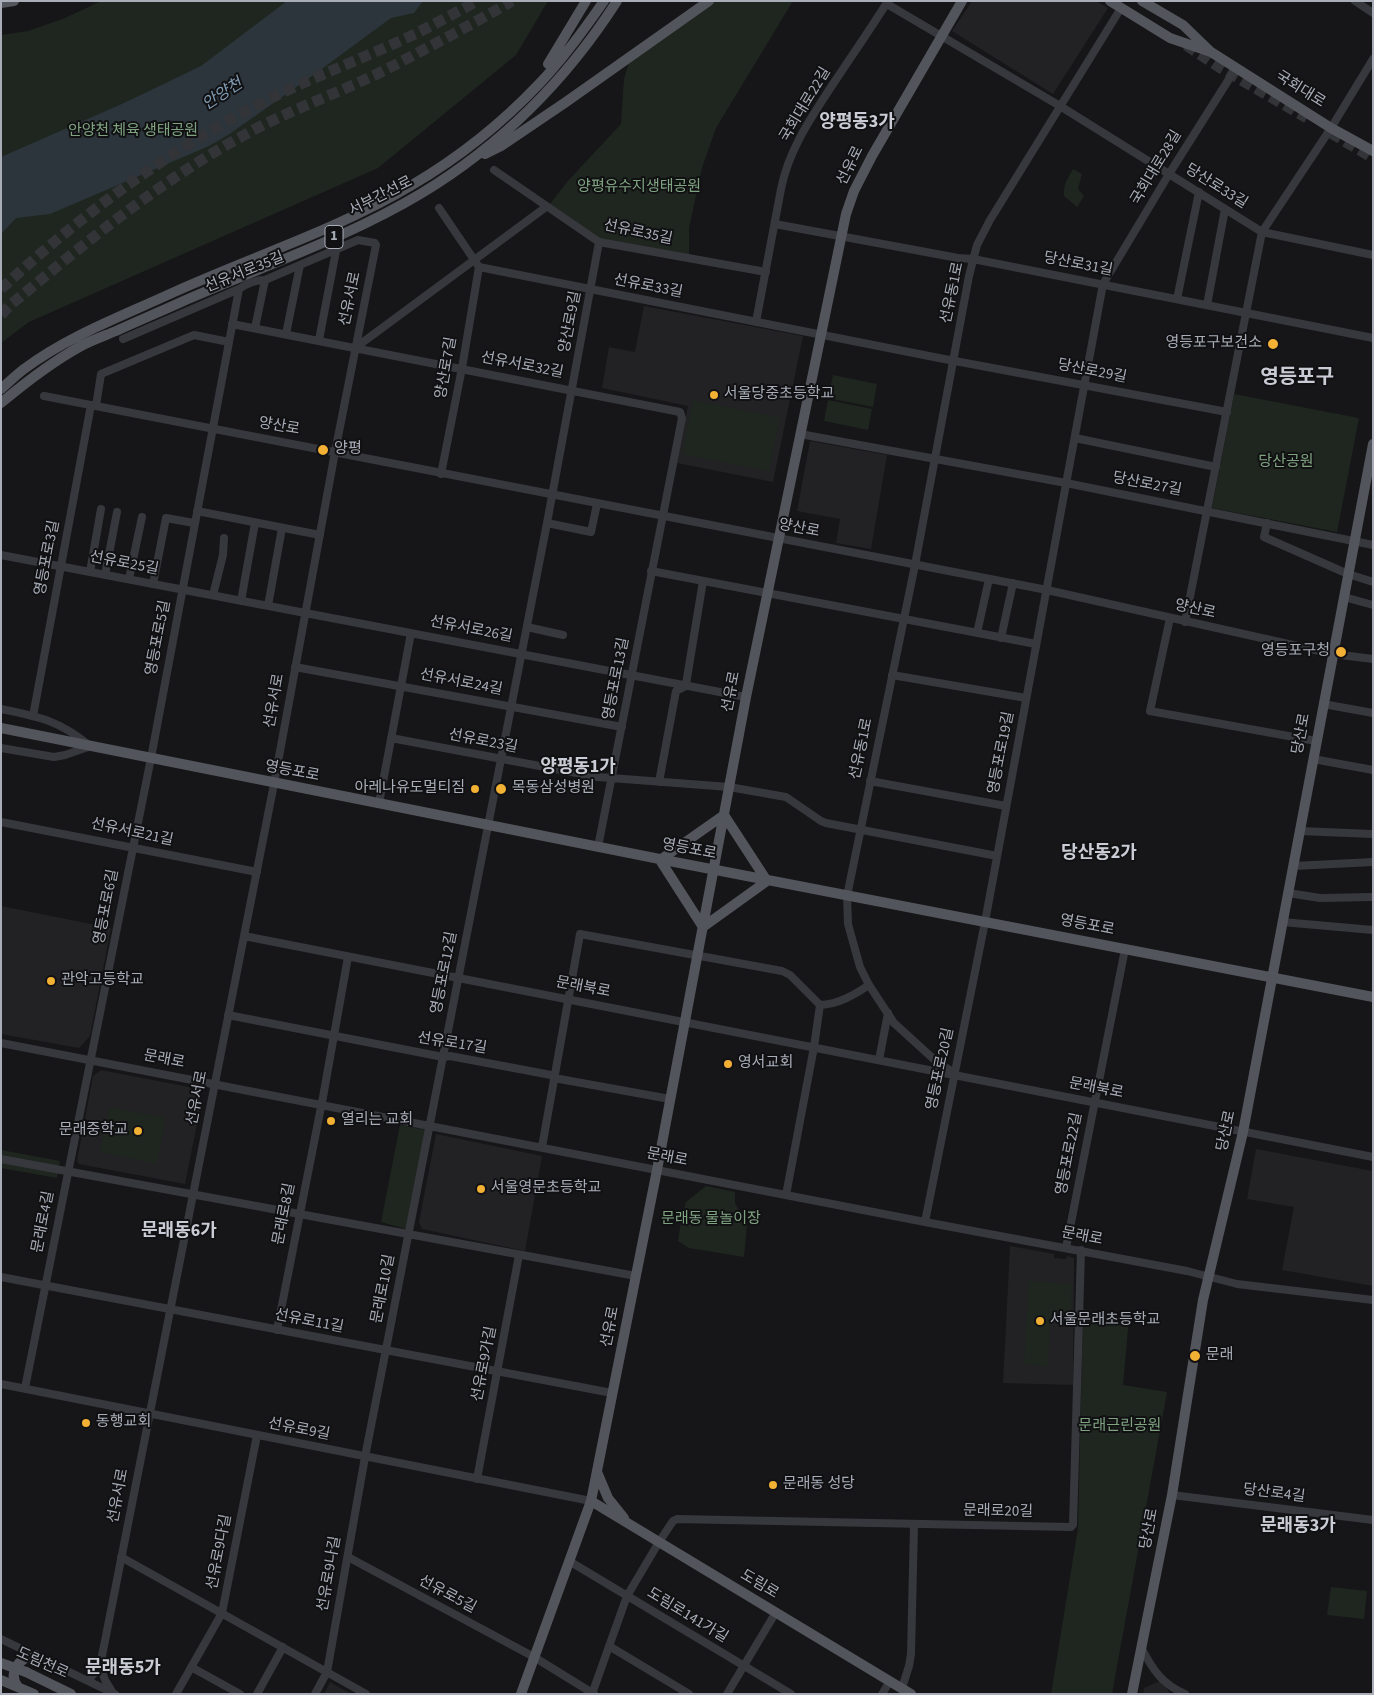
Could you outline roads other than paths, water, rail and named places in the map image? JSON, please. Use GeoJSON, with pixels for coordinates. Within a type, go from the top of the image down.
{"type":"FeatureCollection","features":[{"type":"Feature","properties":{"kind":"main road"},"geometry":{"type":"LineString","coordinates":[[1,3],[14,1]]}},
{"type":"Feature","properties":{"kind":"main road"},"geometry":{"type":"LineString","coordinates":[[512,109],[552,59],[586,1]]}},
{"type":"Feature","properties":{"kind":"main road","name":"서부간선로"},"geometry":{"type":"LineString","coordinates":[[1,389],[24,369],[73,338],[371,207],[412,185],[456,157],[540,84],[576,40],[604,1]]}},
{"type":"Feature","properties":{"kind":"main road","name":"서부간선로"},"geometry":{"type":"LineString","coordinates":[[1,403],[34,375],[82,346],[208,290],[304,251],[376,218],[422,193],[462,166],[512,126],[550,89],[587,45],[617,1]]}},
{"type":"Feature","properties":{"kind":"main road"},"geometry":{"type":"LineString","coordinates":[[462,166],[501,146],[709,1]]}},
{"type":"Feature","properties":{"kind":"main road","name":"선유로"},"geometry":{"type":"LineString","coordinates":[[521,1694],[591,1501],[657,1170],[746,697],[841,235],[854,191],[872,156],[962,1]]}},
{"type":"Feature","properties":{"kind":"main road","name":"국회대로"},"geometry":{"type":"LineString","coordinates":[[1110,1],[1170,38],[1211,52]]}},
{"type":"Feature","properties":{"kind":"main road","name":"국회대로"},"geometry":{"type":"LineString","coordinates":[[1142,1],[1183,25],[1211,52],[1331,128],[1373,151]]}},
{"type":"Feature","properties":{"kind":"main road","name":"당산로"},"geometry":{"type":"LineString","coordinates":[[1132,1694],[1172,1495],[1208,1276],[1243,1132],[1373,444]]}},
{"type":"Feature","properties":{"kind":"main road","name":"영등포로"},"geometry":{"type":"LineString","coordinates":[[1,728],[660,860],[1373,997]]}},
{"type":"Feature","properties":{"kind":"main road"},"geometry":{"type":"LineString","coordinates":[[724,815],[768,881],[703,927],[660,860],[724,815]]}},
{"type":"Feature","properties":{"kind":"main road"},"geometry":{"type":"LineString","coordinates":[[597,1472],[608,1498],[630,1524]]}},
{"type":"Feature","properties":{"kind":"main road","name":"도림로"},"geometry":{"type":"LineString","coordinates":[[591,1501],[912,1694]]}},
{"type":"Feature","properties":{"kind":"main road"},"geometry":{"type":"LineString","coordinates":[[18,1687],[14,1678],[17,1666],[22,1659],[35,1655]]}},
{"type":"Feature","properties":{"kind":"main road","name":"도림천로"},"geometry":{"type":"LineString","coordinates":[[1,1663],[26,1672],[71,1694]]}},
{"type":"Feature","properties":{"kind":"main road"},"geometry":{"type":"LineString","coordinates":[[1,1680],[34,1694]]}},
{"type":"Feature","properties":{"kind":"street"},"geometry":{"type":"LineString","coordinates":[[1355,1],[1373,13]]}},
{"type":"Feature","properties":{"kind":"street"},"geometry":{"type":"LineString","coordinates":[[888,2],[1060,106]]}},
{"type":"Feature","properties":{"kind":"street","name":"국회대로22길"},"geometry":{"type":"LineString","coordinates":[[756,322],[784,172],[809,120],[888,2]]}},
{"type":"Feature","properties":{"kind":"street","name":"선유동1로"},"geometry":{"type":"LineString","coordinates":[[954,1075],[953,1072],[938,1063],[894,1023],[869,985],[860,968],[848,924],[847,896],[915,565],[934,458],[977,245],[990,220],[1121,8]]}},
{"type":"Feature","properties":{"kind":"street"},"geometry":{"type":"LineString","coordinates":[[1185,622],[1262,232],[1331,128],[1373,60]]}},
{"type":"Feature","properties":{"kind":"street","name":"국회대로28길"},"geometry":{"type":"LineString","coordinates":[[1103,284],[1236,68]]}},
{"type":"Feature","properties":{"kind":"street","name":"당산로33길"},"geometry":{"type":"LineString","coordinates":[[1060,106],[1262,232],[1373,255]]}},
{"type":"Feature","properties":{"kind":"street","name":"선유로35길"},"geometry":{"type":"LineString","coordinates":[[494,170],[600,242],[766,272]]}},
{"type":"Feature","properties":{"kind":"street"},"geometry":{"type":"LineString","coordinates":[[1177,299],[1199,192]]}},
{"type":"Feature","properties":{"kind":"street"},"geometry":{"type":"LineString","coordinates":[[355,348],[477,264],[546,207]]}},
{"type":"Feature","properties":{"kind":"street"},"geometry":{"type":"LineString","coordinates":[[439,208],[477,264]]}},
{"type":"Feature","properties":{"kind":"street"},"geometry":{"type":"LineString","coordinates":[[1206,305],[1225,209]]}},
{"type":"Feature","properties":{"kind":"street"},"geometry":{"type":"LineString","coordinates":[[774,224],[958,258],[973,259]]}},
{"type":"Feature","properties":{"kind":"street","name":"선유서로35길"},"geometry":{"type":"LineString","coordinates":[[123,339],[260,280],[265,280],[336,251],[358,240],[375,243],[376,245]]}},
{"type":"Feature","properties":{"kind":"street","name":"양산로9길"},"geometry":{"type":"LineString","coordinates":[[521,654],[600,242]]}},
{"type":"Feature","properties":{"kind":"street","name":"선유서로"},"geometry":{"type":"LineString","coordinates":[[88,1681],[100,1666],[257,872],[335,452],[376,245]]}},
{"type":"Feature","properties":{"kind":"street"},"geometry":{"type":"LineString","coordinates":[[319,340],[336,251]]}},
{"type":"Feature","properties":{"kind":"street","name":"당산로31길"},"geometry":{"type":"LineString","coordinates":[[973,259],[1373,338]]}},
{"type":"Feature","properties":{"kind":"street","name":"선유로33길"},"geometry":{"type":"LineString","coordinates":[[477,264],[590,289],[820,334]]}},
{"type":"Feature","properties":{"kind":"street","name":"양산로7길"},"geometry":{"type":"LineString","coordinates":[[441,474],[462,368],[477,264]]}},
{"type":"Feature","properties":{"kind":"street"},"geometry":{"type":"LineString","coordinates":[[286,334],[300,265]]}},
{"type":"Feature","properties":{"kind":"street"},"geometry":{"type":"LineString","coordinates":[[255,328],[265,280]]}},
{"type":"Feature","properties":{"kind":"street","name":"영등포로19길"},"geometry":{"type":"LineString","coordinates":[[985,922],[1103,284]]}},
{"type":"Feature","properties":{"kind":"street","name":"영등포로5길"},"geometry":{"type":"LineString","coordinates":[[151,758],[239,289]]}},
{"type":"Feature","properties":{"kind":"street","name":"선유서로32길"},"geometry":{"type":"LineString","coordinates":[[232,324],[572,389],[680,412],[682,418],[662,517]]}},
{"type":"Feature","properties":{"kind":"street"},"geometry":{"type":"LineString","coordinates":[[820,334],[953,360]]}},
{"type":"Feature","properties":{"kind":"street","name":"영등포로3길"},"geometry":{"type":"LineString","coordinates":[[33,716],[61,566],[101,374],[194,335],[229,342]]}},
{"type":"Feature","properties":{"kind":"street","name":"당산로29길"},"geometry":{"type":"LineString","coordinates":[[953,360],[1227,412]]}},
{"type":"Feature","properties":{"kind":"street","name":"양산로"},"geometry":{"type":"LineString","coordinates":[[44,396],[662,517],[1013,583],[1333,654],[1373,659]]}},
{"type":"Feature","properties":{"kind":"street"},"geometry":{"type":"LineString","coordinates":[[800,434],[934,458]]}},
{"type":"Feature","properties":{"kind":"street"},"geometry":{"type":"LineString","coordinates":[[1075,438],[1216,467]]}},
{"type":"Feature","properties":{"kind":"street","name":"당산로27길"},"geometry":{"type":"LineString","coordinates":[[934,458],[1373,545]]}},
{"type":"Feature","properties":{"kind":"street"},"geometry":{"type":"LineString","coordinates":[[547,523],[591,532],[597,504]]}},
{"type":"Feature","properties":{"kind":"street"},"geometry":{"type":"LineString","coordinates":[[90,572],[101,509]]}},
{"type":"Feature","properties":{"kind":"street"},"geometry":{"type":"LineString","coordinates":[[197,511],[320,535]]}},
{"type":"Feature","properties":{"kind":"street"},"geometry":{"type":"LineString","coordinates":[[105,575],[117,512]]}},
{"type":"Feature","properties":{"kind":"street"},"geometry":{"type":"LineString","coordinates":[[129,579],[142,517]]}},
{"type":"Feature","properties":{"kind":"street","name":"영등포로13길"},"geometry":{"type":"LineString","coordinates":[[598,847],[662,517]]}},
{"type":"Feature","properties":{"kind":"street"},"geometry":{"type":"LineString","coordinates":[[153,584],[166,518],[194,523]]}},
{"type":"Feature","properties":{"kind":"street"},"geometry":{"type":"LineString","coordinates":[[241,601],[255,522]]}},
{"type":"Feature","properties":{"kind":"street"},"geometry":{"type":"LineString","coordinates":[[1267,523],[1264,537],[1348,574],[1373,582]]}},
{"type":"Feature","properties":{"kind":"street"},"geometry":{"type":"LineString","coordinates":[[268,606],[282,528]]}},
{"type":"Feature","properties":{"kind":"street"},"geometry":{"type":"LineString","coordinates":[[213,595],[223,555],[224,538]]}},
{"type":"Feature","properties":{"kind":"street","name":"선유로25길"},"geometry":{"type":"LineString","coordinates":[[1,555],[306,613]]}},
{"type":"Feature","properties":{"kind":"street"},"geometry":{"type":"LineString","coordinates":[[652,571],[1036,644]]}},
{"type":"Feature","properties":{"kind":"street"},"geometry":{"type":"LineString","coordinates":[[976,633],[989,579]]}},
{"type":"Feature","properties":{"kind":"street"},"geometry":{"type":"LineString","coordinates":[[686,686],[703,581]]}},
{"type":"Feature","properties":{"kind":"street"},"geometry":{"type":"LineString","coordinates":[[1001,638],[1013,583]]}},
{"type":"Feature","properties":{"kind":"street"},"geometry":{"type":"LineString","coordinates":[[1344,597],[1373,605]]}},
{"type":"Feature","properties":{"kind":"street","name":"선유서로26길"},"geometry":{"type":"LineString","coordinates":[[306,613],[632,675]]}},
{"type":"Feature","properties":{"kind":"street"},"geometry":{"type":"LineString","coordinates":[[1170,618],[1150,711],[1316,741]]}},
{"type":"Feature","properties":{"kind":"street"},"geometry":{"type":"LineString","coordinates":[[526,627],[563,635]]}},
{"type":"Feature","properties":{"kind":"street"},"geometry":{"type":"LineString","coordinates":[[379,803],[410,633]]}},
{"type":"Feature","properties":{"kind":"street","name":"영등포로12길"},"geometry":{"type":"LineString","coordinates":[[430,1125],[521,654]]}},
{"type":"Feature","properties":{"kind":"street","name":"선유서로24길"},"geometry":{"type":"LineString","coordinates":[[296,667],[400,688],[404,686],[622,727]]}},
{"type":"Feature","properties":{"kind":"street"},"geometry":{"type":"LineString","coordinates":[[632,675],[746,697]]}},
{"type":"Feature","properties":{"kind":"street"},"geometry":{"type":"LineString","coordinates":[[892,675],[1026,698]]}},
{"type":"Feature","properties":{"kind":"street"},"geometry":{"type":"LineString","coordinates":[[659,782],[676,691],[686,686]]}},
{"type":"Feature","properties":{"kind":"street"},"geometry":{"type":"LineString","coordinates":[[1323,704],[1373,713]]}},
{"type":"Feature","properties":{"kind":"street"},"geometry":{"type":"LineString","coordinates":[[1,709],[61,725],[91,746]]}},
{"type":"Feature","properties":{"kind":"street","name":"선유로23길"},"geometry":{"type":"LineString","coordinates":[[391,738],[564,772],[612,778],[729,787],[786,797],[820,822],[861,830]]}},
{"type":"Feature","properties":{"kind":"street"},"geometry":{"type":"LineString","coordinates":[[1,748],[54,757],[91,746]]}},
{"type":"Feature","properties":{"kind":"street","name":"영등포로6길"},"geometry":{"type":"LineString","coordinates":[[90,1060],[151,758]]}},
{"type":"Feature","properties":{"kind":"street"},"geometry":{"type":"LineString","coordinates":[[1313,759],[1373,770]]}},
{"type":"Feature","properties":{"kind":"street"},"geometry":{"type":"LineString","coordinates":[[870,781],[1006,806]]}},
{"type":"Feature","properties":{"kind":"street","name":"선유서로21길"},"geometry":{"type":"LineString","coordinates":[[1,822],[257,872]]}},
{"type":"Feature","properties":{"kind":"street"},"geometry":{"type":"LineString","coordinates":[[861,830],[997,856]]}},
{"type":"Feature","properties":{"kind":"street"},"geometry":{"type":"LineString","coordinates":[[1299,831],[1373,834]]}},
{"type":"Feature","properties":{"kind":"street"},"geometry":{"type":"LineString","coordinates":[[1293,866],[1373,862]]}},
{"type":"Feature","properties":{"kind":"street"},"geometry":{"type":"LineString","coordinates":[[1288,894],[1320,898],[1373,897]]}},
{"type":"Feature","properties":{"kind":"street","name":"영등포로20길"},"geometry":{"type":"LineString","coordinates":[[925,1222],[985,922]]}},
{"type":"Feature","properties":{"kind":"street"},"geometry":{"type":"LineString","coordinates":[[1282,922],[1373,930]]}},
{"type":"Feature","properties":{"kind":"street"},"geometry":{"type":"LineString","coordinates":[[542,1147],[580,934],[782,972],[795,980],[820,1005]]}},
{"type":"Feature","properties":{"kind":"street","name":"문래북로"},"geometry":{"type":"LineString","coordinates":[[244,936],[1373,1157]]}},
{"type":"Feature","properties":{"kind":"street","name":"영등포로22길"},"geometry":{"type":"LineString","coordinates":[[1066,1248],[1125,949]]}},
{"type":"Feature","properties":{"kind":"street"},"geometry":{"type":"LineString","coordinates":[[321,1104],[348,957]]}},
{"type":"Feature","properties":{"kind":"street"},"geometry":{"type":"LineString","coordinates":[[820,1005],[852,996],[869,985]]}},
{"type":"Feature","properties":{"kind":"street"},"geometry":{"type":"LineString","coordinates":[[786,1195],[820,1005]]}},
{"type":"Feature","properties":{"kind":"street"},"geometry":{"type":"LineString","coordinates":[[879,1060],[888,1013]]}},
{"type":"Feature","properties":{"kind":"street","name":"선유로17길"},"geometry":{"type":"LineString","coordinates":[[228,1015],[334,1037],[443,1057],[450,1056],[551,1075],[554,1078],[670,1099]]}},
{"type":"Feature","properties":{"kind":"street","name":"문래로"},"geometry":{"type":"LineString","coordinates":[[1,1043],[925,1222],[1081,1250],[1208,1276],[1237,1284],[1373,1300]]}},
{"type":"Feature","properties":{"kind":"street","name":"문래로4길"},"geometry":{"type":"LineString","coordinates":[[25,1388],[90,1060]]}},
{"type":"Feature","properties":{"kind":"street","name":"문래로8길"},"geometry":{"type":"LineString","coordinates":[[277,1330],[321,1104]]}},
{"type":"Feature","properties":{"kind":"street","name":"문래로10길"},"geometry":{"type":"LineString","coordinates":[[365,1457],[430,1125]]}},
{"type":"Feature","properties":{"kind":"street"},"geometry":{"type":"LineString","coordinates":[[1,1159],[636,1276]]}},
{"type":"Feature","properties":{"kind":"street","name":"문래로20길"},"geometry":{"type":"LineString","coordinates":[[659,1542],[673,1521],[677,1519],[1071,1528],[1073,1525],[1081,1250]]}},
{"type":"Feature","properties":{"kind":"street","name":"선유로9가길"},"geometry":{"type":"LineString","coordinates":[[477,1479],[519,1255]]}},
{"type":"Feature","properties":{"kind":"street","name":"선유로11길"},"geometry":{"type":"LineString","coordinates":[[1,1277],[612,1394]]}},
{"type":"Feature","properties":{"kind":"street","name":"선유로9길"},"geometry":{"type":"LineString","coordinates":[[1,1384],[591,1501]]}},
{"type":"Feature","properties":{"kind":"street","name":"선유로9다길"},"geometry":{"type":"LineString","coordinates":[[176,1694],[222,1613],[257,1436]]}},
{"type":"Feature","properties":{"kind":"street","name":"선유로9나길"},"geometry":{"type":"LineString","coordinates":[[315,1694],[327,1672],[365,1457]]}},
{"type":"Feature","properties":{"kind":"street","name":"당산로4길"},"geometry":{"type":"LineString","coordinates":[[1172,1495],[1373,1520]]}},
{"type":"Feature","properties":{"kind":"street"},"geometry":{"type":"LineString","coordinates":[[902,1688],[911,1654],[914,1525]]}},
{"type":"Feature","properties":{"kind":"street"},"geometry":{"type":"LineString","coordinates":[[593,1693],[627,1596],[659,1542]]}},
{"type":"Feature","properties":{"kind":"street"},"geometry":{"type":"LineString","coordinates":[[121,1557],[366,1694]]}},
{"type":"Feature","properties":{"kind":"street","name":"선유로5길"},"geometry":{"type":"LineString","coordinates":[[348,1557],[534,1657],[593,1693]]}},
{"type":"Feature","properties":{"kind":"street","name":"도림로141가길"},"geometry":{"type":"LineString","coordinates":[[569,1561],[791,1694]]}},
{"type":"Feature","properties":{"kind":"street"},"geometry":{"type":"LineString","coordinates":[[727,1694],[776,1612]]}},
{"type":"Feature","properties":{"kind":"street"},"geometry":{"type":"LineString","coordinates":[[1,1639],[114,1693]]}},
{"type":"Feature","properties":{"kind":"street"},"geometry":{"type":"LineString","coordinates":[[609,1646],[689,1694]]}},
{"type":"Feature","properties":{"kind":"street"},"geometry":{"type":"LineString","coordinates":[[257,1694],[283,1647]]}},
{"type":"Feature","properties":{"kind":"street"},"geometry":{"type":"LineString","coordinates":[[1142,1649],[1151,1666],[1171,1694]]}},
{"type":"Feature","properties":{"kind":"street"},"geometry":{"type":"LineString","coordinates":[[100,1666],[105,1680],[114,1693]]}},
{"type":"Feature","properties":{"kind":"street"},"geometry":{"type":"LineString","coordinates":[[191,1667],[240,1694]]}},
{"type":"Feature","properties":{"kind":"street"},"geometry":{"type":"LineString","coordinates":[[1162,1680],[1185,1694]]}},
{"type":"Feature","properties":{"kind":"street"},"geometry":{"type":"LineString","coordinates":[[882,1694],[890,1681]]}},
{"type":"Feature","properties":{"kind":"water","name":"안양천"},"geometry":{"type":"Polygon","coordinates":[[[287,1],[423,1],[414,13],[391,18],[312,76],[228,135],[209,146],[50,214],[16,218],[1,234],[1,157],[124,103],[201,66],[287,1]]]}},
{"type":"Feature","properties":{"kind":"tunnel"},"geometry":{"type":"LineString","coordinates":[[1,289],[61,236],[93,211],[194,140],[265,101],[417,33],[477,1]]}},
{"type":"Feature","properties":{"kind":"tunnel"},"geometry":{"type":"LineString","coordinates":[[1,315],[38,282],[125,213],[216,151],[280,117],[379,73],[512,1]]}},
{"type":"Feature","properties":{"kind":"tunnel"},"geometry":{"type":"LineString","coordinates":[[1186,45],[1219,67],[1307,118]]}},
{"type":"Feature","properties":{"kind":"tunnel"},"geometry":{"type":"LineString","coordinates":[[1331,133],[1373,158]]}},
{"type":"Feature","properties":{"kind":"place","name":"영등포구보건소"},"geometry":{"type":"Point","coordinates":[1273,344]}},
{"type":"Feature","properties":{"kind":"place","name":"서울당중초등학교"},"geometry":{"type":"Point","coordinates":[714,395]}},
{"type":"Feature","properties":{"kind":"place","name":"양평"},"geometry":{"type":"Point","coordinates":[323,450]}},
{"type":"Feature","properties":{"kind":"place","name":"영등포구청"},"geometry":{"type":"Point","coordinates":[1341,652]}},
{"type":"Feature","properties":{"kind":"place","name":"아레나유도멀티짐"},"geometry":{"type":"Point","coordinates":[475,789]}},
{"type":"Feature","properties":{"kind":"place","name":"목동삼성병원"},"geometry":{"type":"Point","coordinates":[501,789]}},
{"type":"Feature","properties":{"kind":"place","name":"관악고등학교"},"geometry":{"type":"Point","coordinates":[51,981]}},
{"type":"Feature","properties":{"kind":"place","name":"영서교회"},"geometry":{"type":"Point","coordinates":[728,1064]}},
{"type":"Feature","properties":{"kind":"place","name":"열리는 교회"},"geometry":{"type":"Point","coordinates":[331,1121]}},
{"type":"Feature","properties":{"kind":"place","name":"문래중학교"},"geometry":{"type":"Point","coordinates":[138,1131]}},
{"type":"Feature","properties":{"kind":"place","name":"서울영문초등학교"},"geometry":{"type":"Point","coordinates":[481,1189]}},
{"type":"Feature","properties":{"kind":"place","name":"서울문래초등학교"},"geometry":{"type":"Point","coordinates":[1040,1321]}},
{"type":"Feature","properties":{"kind":"place","name":"문래"},"geometry":{"type":"Point","coordinates":[1195,1356]}},
{"type":"Feature","properties":{"kind":"place","name":"동행교회"},"geometry":{"type":"Point","coordinates":[86,1423]}},
{"type":"Feature","properties":{"kind":"place","name":"문래동 성당"},"geometry":{"type":"Point","coordinates":[773,1485]}},
{"type":"Feature","properties":{"kind":"district","name":"양평동3가"},"geometry":{"type":"Point","coordinates":[857,123]}},
{"type":"Feature","properties":{"kind":"district","name":"영등포구"},"geometry":{"type":"Point","coordinates":[1297,379]}},
{"type":"Feature","properties":{"kind":"district","name":"양평동1가"},"geometry":{"type":"Point","coordinates":[578,768]}},
{"type":"Feature","properties":{"kind":"district","name":"당산동2가"},"geometry":{"type":"Point","coordinates":[1099,854]}},
{"type":"Feature","properties":{"kind":"district","name":"문래동6가"},"geometry":{"type":"Point","coordinates":[179,1232]}},
{"type":"Feature","properties":{"kind":"district","name":"문래동3가"},"geometry":{"type":"Point","coordinates":[1298,1527]}},
{"type":"Feature","properties":{"kind":"district","name":"문래동5가"},"geometry":{"type":"Point","coordinates":[123,1669]}},
{"type":"Feature","properties":{"kind":"park label","name":"안양천 체육 생태공원"},"geometry":{"type":"Point","coordinates":[133,132]}},
{"type":"Feature","properties":{"kind":"park label","name":"양평유수지생태공원"},"geometry":{"type":"Point","coordinates":[639,188]}},
{"type":"Feature","properties":{"kind":"park label","name":"당산공원"},"geometry":{"type":"Point","coordinates":[1286,463]}},
{"type":"Feature","properties":{"kind":"park label","name":"문래동 물놀이장"},"geometry":{"type":"Point","coordinates":[711,1220]}},
{"type":"Feature","properties":{"kind":"park label","name":"문래근린공원"},"geometry":{"type":"Point","coordinates":[1120,1427]}}]}
